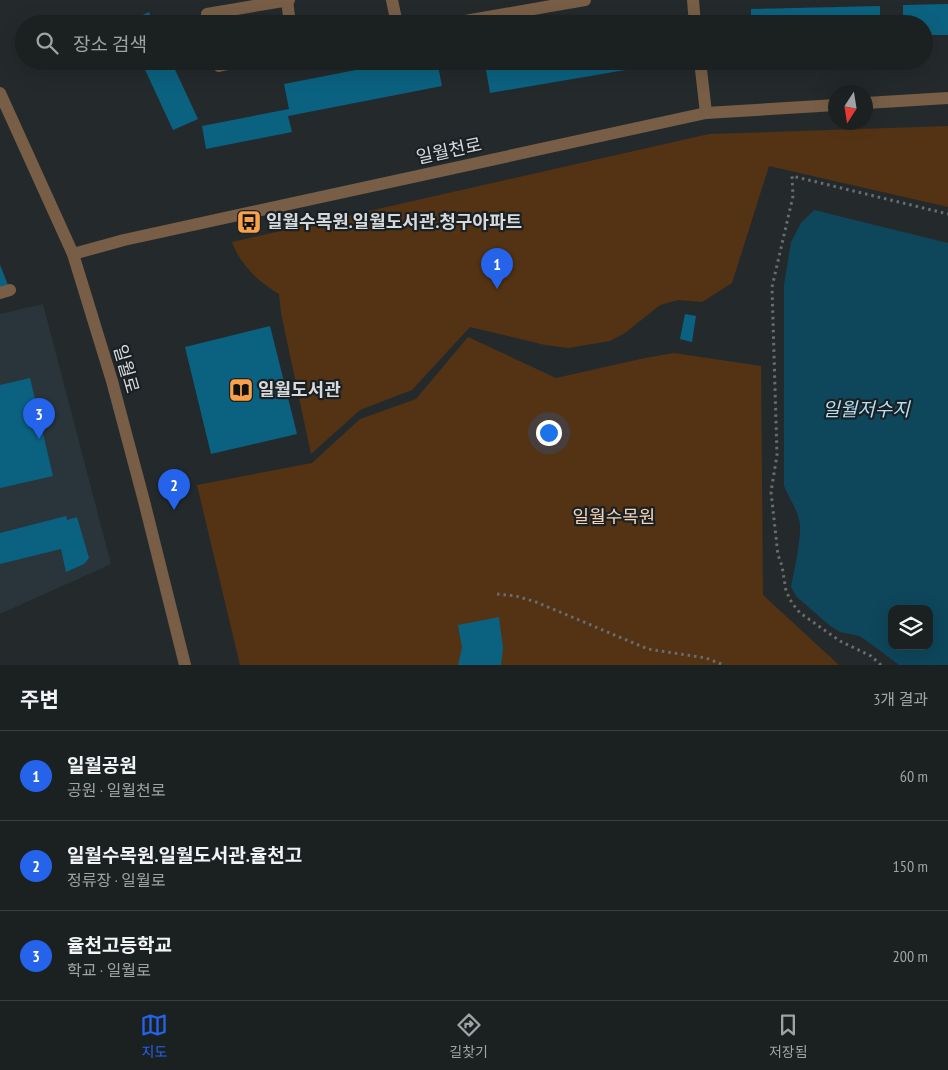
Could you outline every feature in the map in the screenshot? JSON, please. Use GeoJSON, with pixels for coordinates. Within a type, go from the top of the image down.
{"type":"FeatureCollection","features":[{"type":"Feature","properties":{"kind":"street"},"geometry":{"type":"LineString","coordinates":[[207,15],[287,0],[289,15]]}},
{"type":"Feature","properties":{"kind":"street"},"geometry":{"type":"LineString","coordinates":[[392,0],[395,15]]}},
{"type":"Feature","properties":{"kind":"street"},"geometry":{"type":"LineString","coordinates":[[532,0],[545,6]]}},
{"type":"Feature","properties":{"kind":"street"},"geometry":{"type":"LineString","coordinates":[[496,15],[585,0]]}},
{"type":"Feature","properties":{"kind":"street"},"geometry":{"type":"LineString","coordinates":[[693,0],[694,15]]}},
{"type":"Feature","properties":{"kind":"street"},"geometry":{"type":"LineString","coordinates":[[701,70],[706,113]]}},
{"type":"Feature","properties":{"kind":"street","name":"일월로"},"geometry":{"type":"LineString","coordinates":[[0,93],[73,254],[112,381],[185,665]]}},
{"type":"Feature","properties":{"kind":"street"},"geometry":{"type":"LineString","coordinates":[[873,103],[948,98]]}},
{"type":"Feature","properties":{"kind":"street","name":"일월천로"},"geometry":{"type":"LineString","coordinates":[[73,254],[124,240],[706,113],[828,105]]}},
{"type":"Feature","properties":{"kind":"path"},"geometry":{"type":"LineString","coordinates":[[880,665],[871,656],[840,642],[800,613],[786,591],[782,566],[778,555],[771,492],[777,455],[772,286],[793,196],[792,176],[948,214]]}},
{"type":"Feature","properties":{"kind":"path"},"geometry":{"type":"LineString","coordinates":[[497,594],[516,596],[536,602],[648,649],[706,658],[724,665]]}},
{"type":"Feature","properties":{"kind":"shaded area"},"geometry":{"type":"Polygon","coordinates":[[[43,304],[111,564],[0,614],[0,314],[43,304]]]}},
{"type":"Feature","properties":{"kind":"green space"},"geometry":{"type":"Polygon","coordinates":[[[948,126],[948,207],[769,166],[732,283],[702,302],[678,300],[660,305],[625,333],[610,341],[568,348],[545,345],[470,327],[412,390],[360,410],[311,454],[281,313],[279,294],[264,284],[245,266],[232,242],[709,134],[948,126]]]}},
{"type":"Feature","properties":{"kind":"green space","name":"일월수목원"},"geometry":{"type":"Polygon","coordinates":[[[468,337],[556,378],[674,353],[761,366],[763,595],[839,665],[240,665],[197,485],[312,463],[360,419],[416,399],[468,337]]]}},
{"type":"Feature","properties":{"kind":"water","name":"일월저수지"},"geometry":{"type":"Polygon","coordinates":[[[814,210],[948,243],[948,665],[899,665],[859,636],[840,632],[829,625],[797,597],[791,587],[800,525],[796,510],[784,486],[784,285],[791,242],[801,223],[814,210]]]}},
{"type":"Feature","properties":{"kind":"building"},"geometry":{"type":"Polygon","coordinates":[[[948,4],[948,35],[933,35],[933,15],[903,15],[903,5],[948,4]]]}},
{"type":"Feature","properties":{"kind":"building"},"geometry":{"type":"Polygon","coordinates":[[[880,6],[880,15],[751,15],[751,9],[880,6]]]}},
{"type":"Feature","properties":{"kind":"building"},"geometry":{"type":"Polygon","coordinates":[[[145,70],[175,70],[198,119],[173,130],[145,70]]]}},
{"type":"Feature","properties":{"kind":"building"},"geometry":{"type":"Polygon","coordinates":[[[356,70],[439,70],[442,86],[288,116],[292,132],[206,149],[202,126],[289,109],[284,84],[356,70]]]}},
{"type":"Feature","properties":{"kind":"building"},"geometry":{"type":"Polygon","coordinates":[[[486,70],[625,70],[490,93],[486,70]]]}},
{"type":"Feature","properties":{"kind":"building"},"geometry":{"type":"Polygon","coordinates":[[[0,265],[8,285],[0,288],[0,265]]]}},
{"type":"Feature","properties":{"kind":"building"},"geometry":{"type":"Polygon","coordinates":[[[685,314],[696,316],[692,342],[680,339],[685,314]]]}},
{"type":"Feature","properties":{"kind":"building","name":"일월도서관"},"geometry":{"type":"Polygon","coordinates":[[[270,326],[297,434],[211,454],[185,347],[270,326]]]}},
{"type":"Feature","properties":{"kind":"building"},"geometry":{"type":"Polygon","coordinates":[[[30,378],[53,476],[0,488],[0,385],[30,378]]]}},
{"type":"Feature","properties":{"kind":"building"},"geometry":{"type":"Polygon","coordinates":[[[66,516],[67,520],[77,517],[89,558],[84,564],[66,572],[61,549],[0,564],[0,533],[66,516]]]}},
{"type":"Feature","properties":{"kind":"building"},"geometry":{"type":"Polygon","coordinates":[[[499,617],[503,648],[501,665],[458,665],[462,648],[458,625],[499,617]]]}},
{"type":"Feature","properties":{"kind":"place","name":"일월수목원.일월도서관.청구아파트"},"geometry":{"type":"Point","coordinates":[249,222]}},
{"type":"Feature","properties":{"kind":"place","name":"일월공원"},"geometry":{"type":"Point","coordinates":[497,289]}},
{"type":"Feature","properties":{"kind":"place","name":"일월도서관"},"geometry":{"type":"Point","coordinates":[241,390]}},
{"type":"Feature","properties":{"kind":"place","name":"율천고등학교"},"geometry":{"type":"Point","coordinates":[39,439]}},
{"type":"Feature","properties":{"kind":"place","name":"일월수목원.일월도서관.율천고"},"geometry":{"type":"Point","coordinates":[174,510]}}]}
